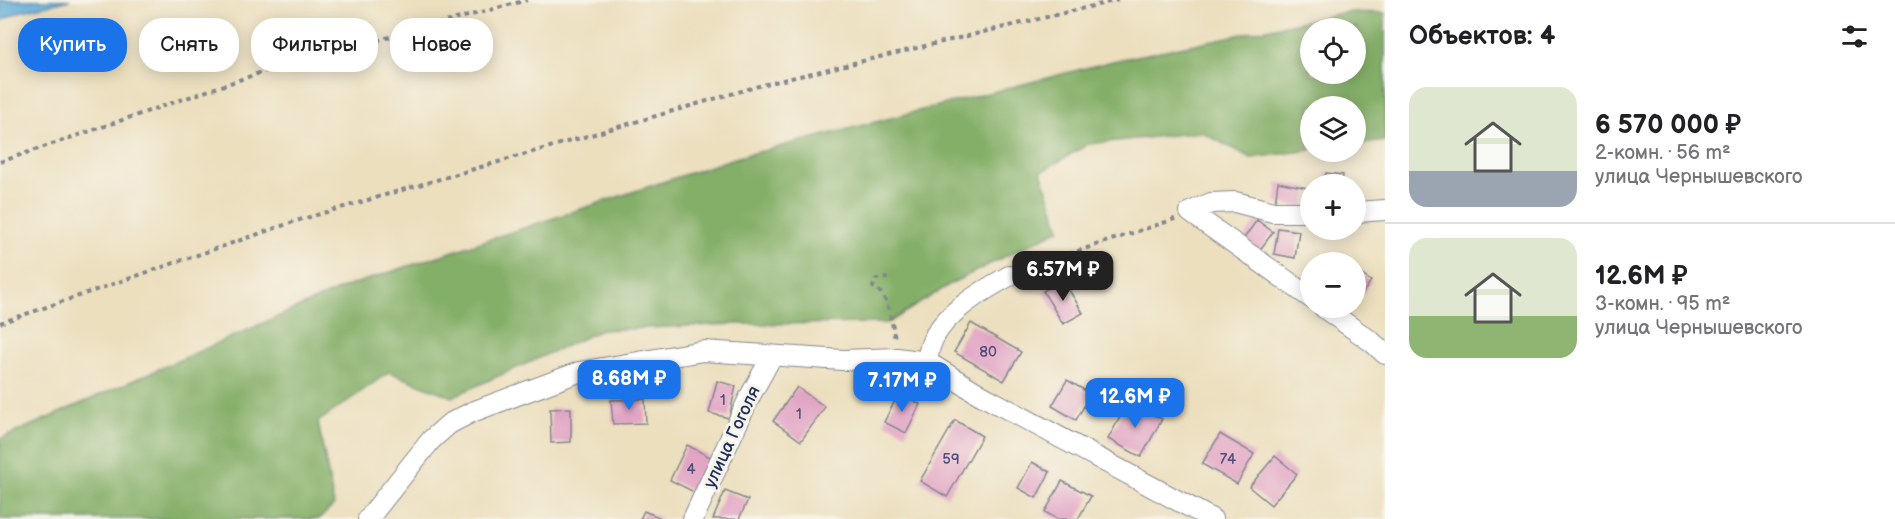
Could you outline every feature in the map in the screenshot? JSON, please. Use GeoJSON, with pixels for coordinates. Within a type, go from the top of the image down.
{"type":"FeatureCollection","features":[{"type":"Feature","properties":{"kind":"street"},"geometry":{"type":"LineString","coordinates":[[1190,212],[1211,203],[1235,202],[1273,212],[1300,212]]}},
{"type":"Feature","properties":{"kind":"street"},"geometry":{"type":"LineString","coordinates":[[1366,211],[1385,210]]}},
{"type":"Feature","properties":{"kind":"street"},"geometry":{"type":"LineString","coordinates":[[1190,212],[1300,290]]}},
{"type":"Feature","properties":{"kind":"street"},"geometry":{"type":"LineString","coordinates":[[927,362],[931,342],[946,322],[970,298],[1009,276]]}},
{"type":"Feature","properties":{"kind":"street"},"geometry":{"type":"LineString","coordinates":[[1338,318],[1385,354]]}},
{"type":"Feature","properties":{"kind":"street"},"geometry":{"type":"LineString","coordinates":[[368,519],[430,440],[449,424],[472,412],[579,372],[702,351],[843,360],[897,358],[927,362],[981,395],[1212,519]]}},
{"type":"Feature","properties":{"kind":"street","name":"улица Гоголя"},"geometry":{"type":"LineString","coordinates":[[693,519],[750,396],[772,356]]}},
{"type":"Feature","properties":{"kind":"path"},"geometry":{"type":"LineString","coordinates":[[0,162],[271,69],[527,0]]}},
{"type":"Feature","properties":{"kind":"path"},"geometry":{"type":"LineString","coordinates":[[0,323],[296,221],[762,85],[1118,0]]}},
{"type":"Feature","properties":{"kind":"path"},"geometry":{"type":"LineString","coordinates":[[1009,276],[1060,255],[1173,221],[1190,212]]}},
{"type":"Feature","properties":{"kind":"path"},"geometry":{"type":"LineString","coordinates":[[888,278],[876,279],[873,287],[878,289],[889,309],[896,343]]}},
{"type":"Feature","properties":{"kind":"green space"},"geometry":{"type":"Polygon","coordinates":[[[1347,12],[1385,13],[1385,141],[1366,144],[1366,96],[1300,96],[1300,151],[1251,158],[1201,132],[1088,144],[1041,172],[1060,229],[950,284],[888,323],[736,324],[601,330],[452,397],[389,372],[318,422],[334,505],[319,519],[0,519],[0,439],[345,287],[735,158],[1113,61],[1300,22],[1300,84],[1366,84],[1366,18],[1318,18],[1347,12]]]}},
{"type":"Feature","properties":{"kind":"water"},"geometry":{"type":"Polygon","coordinates":[[[0,0],[70,0],[19,12],[0,21],[0,0]]]}},
{"type":"Feature","properties":{"kind":"building"},"geometry":{"type":"Polygon","coordinates":[[[1278,182],[1300,186],[1300,207],[1275,203],[1278,182]]]}},
{"type":"Feature","properties":{"kind":"building"},"geometry":{"type":"Polygon","coordinates":[[[1257,220],[1273,232],[1257,254],[1241,242],[1257,220]]]}},
{"type":"Feature","properties":{"kind":"building"},"geometry":{"type":"Polygon","coordinates":[[[1278,228],[1299,231],[1295,258],[1274,254],[1278,228]]]}},
{"type":"Feature","properties":{"kind":"building"},"geometry":{"type":"Polygon","coordinates":[[[1366,278],[1371,281],[1366,288],[1366,278]]]}},
{"type":"Feature","properties":{"kind":"building"},"geometry":{"type":"Polygon","coordinates":[[[1063,280],[1083,313],[1063,324],[1043,291],[1063,280]]]}},
{"type":"Feature","properties":{"kind":"building"},"geometry":{"type":"Polygon","coordinates":[[[971,323],[1021,352],[1004,381],[954,352],[971,323]]]}},
{"type":"Feature","properties":{"kind":"building"},"geometry":{"type":"Polygon","coordinates":[[[1067,380],[1091,394],[1076,420],[1052,406],[1067,380]]]}},
{"type":"Feature","properties":{"kind":"building"},"geometry":{"type":"Polygon","coordinates":[[[717,381],[736,386],[729,418],[709,413],[717,381]]]}},
{"type":"Feature","properties":{"kind":"building"},"geometry":{"type":"Polygon","coordinates":[[[797,387],[825,407],[801,441],[773,421],[797,387]]]}},
{"type":"Feature","properties":{"kind":"building"},"geometry":{"type":"Polygon","coordinates":[[[899,393],[920,404],[906,433],[884,422],[899,393]]]}},
{"type":"Feature","properties":{"kind":"building"},"geometry":{"type":"Polygon","coordinates":[[[645,399],[646,423],[613,424],[611,400],[645,399]]]}},
{"type":"Feature","properties":{"kind":"building"},"geometry":{"type":"Polygon","coordinates":[[[1129,401],[1162,419],[1141,457],[1108,439],[1129,401]]]}},
{"type":"Feature","properties":{"kind":"building"},"geometry":{"type":"Polygon","coordinates":[[[571,408],[571,442],[551,443],[550,409],[571,408]]]}},
{"type":"Feature","properties":{"kind":"building"},"geometry":{"type":"Polygon","coordinates":[[[955,420],[982,436],[947,497],[920,481],[955,420]]]}},
{"type":"Feature","properties":{"kind":"building"},"geometry":{"type":"Polygon","coordinates":[[[1220,434],[1254,454],[1237,484],[1202,464],[1220,434]]]}},
{"type":"Feature","properties":{"kind":"building"},"geometry":{"type":"Polygon","coordinates":[[[687,445],[712,458],[694,492],[670,480],[687,445]]]}},
{"type":"Feature","properties":{"kind":"building"},"geometry":{"type":"Polygon","coordinates":[[[1275,456],[1297,474],[1271,505],[1249,487],[1275,456]]]}},
{"type":"Feature","properties":{"kind":"building"},"geometry":{"type":"Polygon","coordinates":[[[1032,462],[1050,472],[1036,498],[1018,488],[1032,462]]]}},
{"type":"Feature","properties":{"kind":"building"},"geometry":{"type":"Polygon","coordinates":[[[1062,481],[1091,496],[1078,519],[1057,519],[1045,512],[1062,481]]]}},
{"type":"Feature","properties":{"kind":"building"},"geometry":{"type":"Polygon","coordinates":[[[725,491],[748,500],[739,519],[713,519],[725,491]]]}},
{"type":"Feature","properties":{"kind":"building"},"geometry":{"type":"Polygon","coordinates":[[[644,511],[663,519],[640,519],[644,511]]]}}]}
